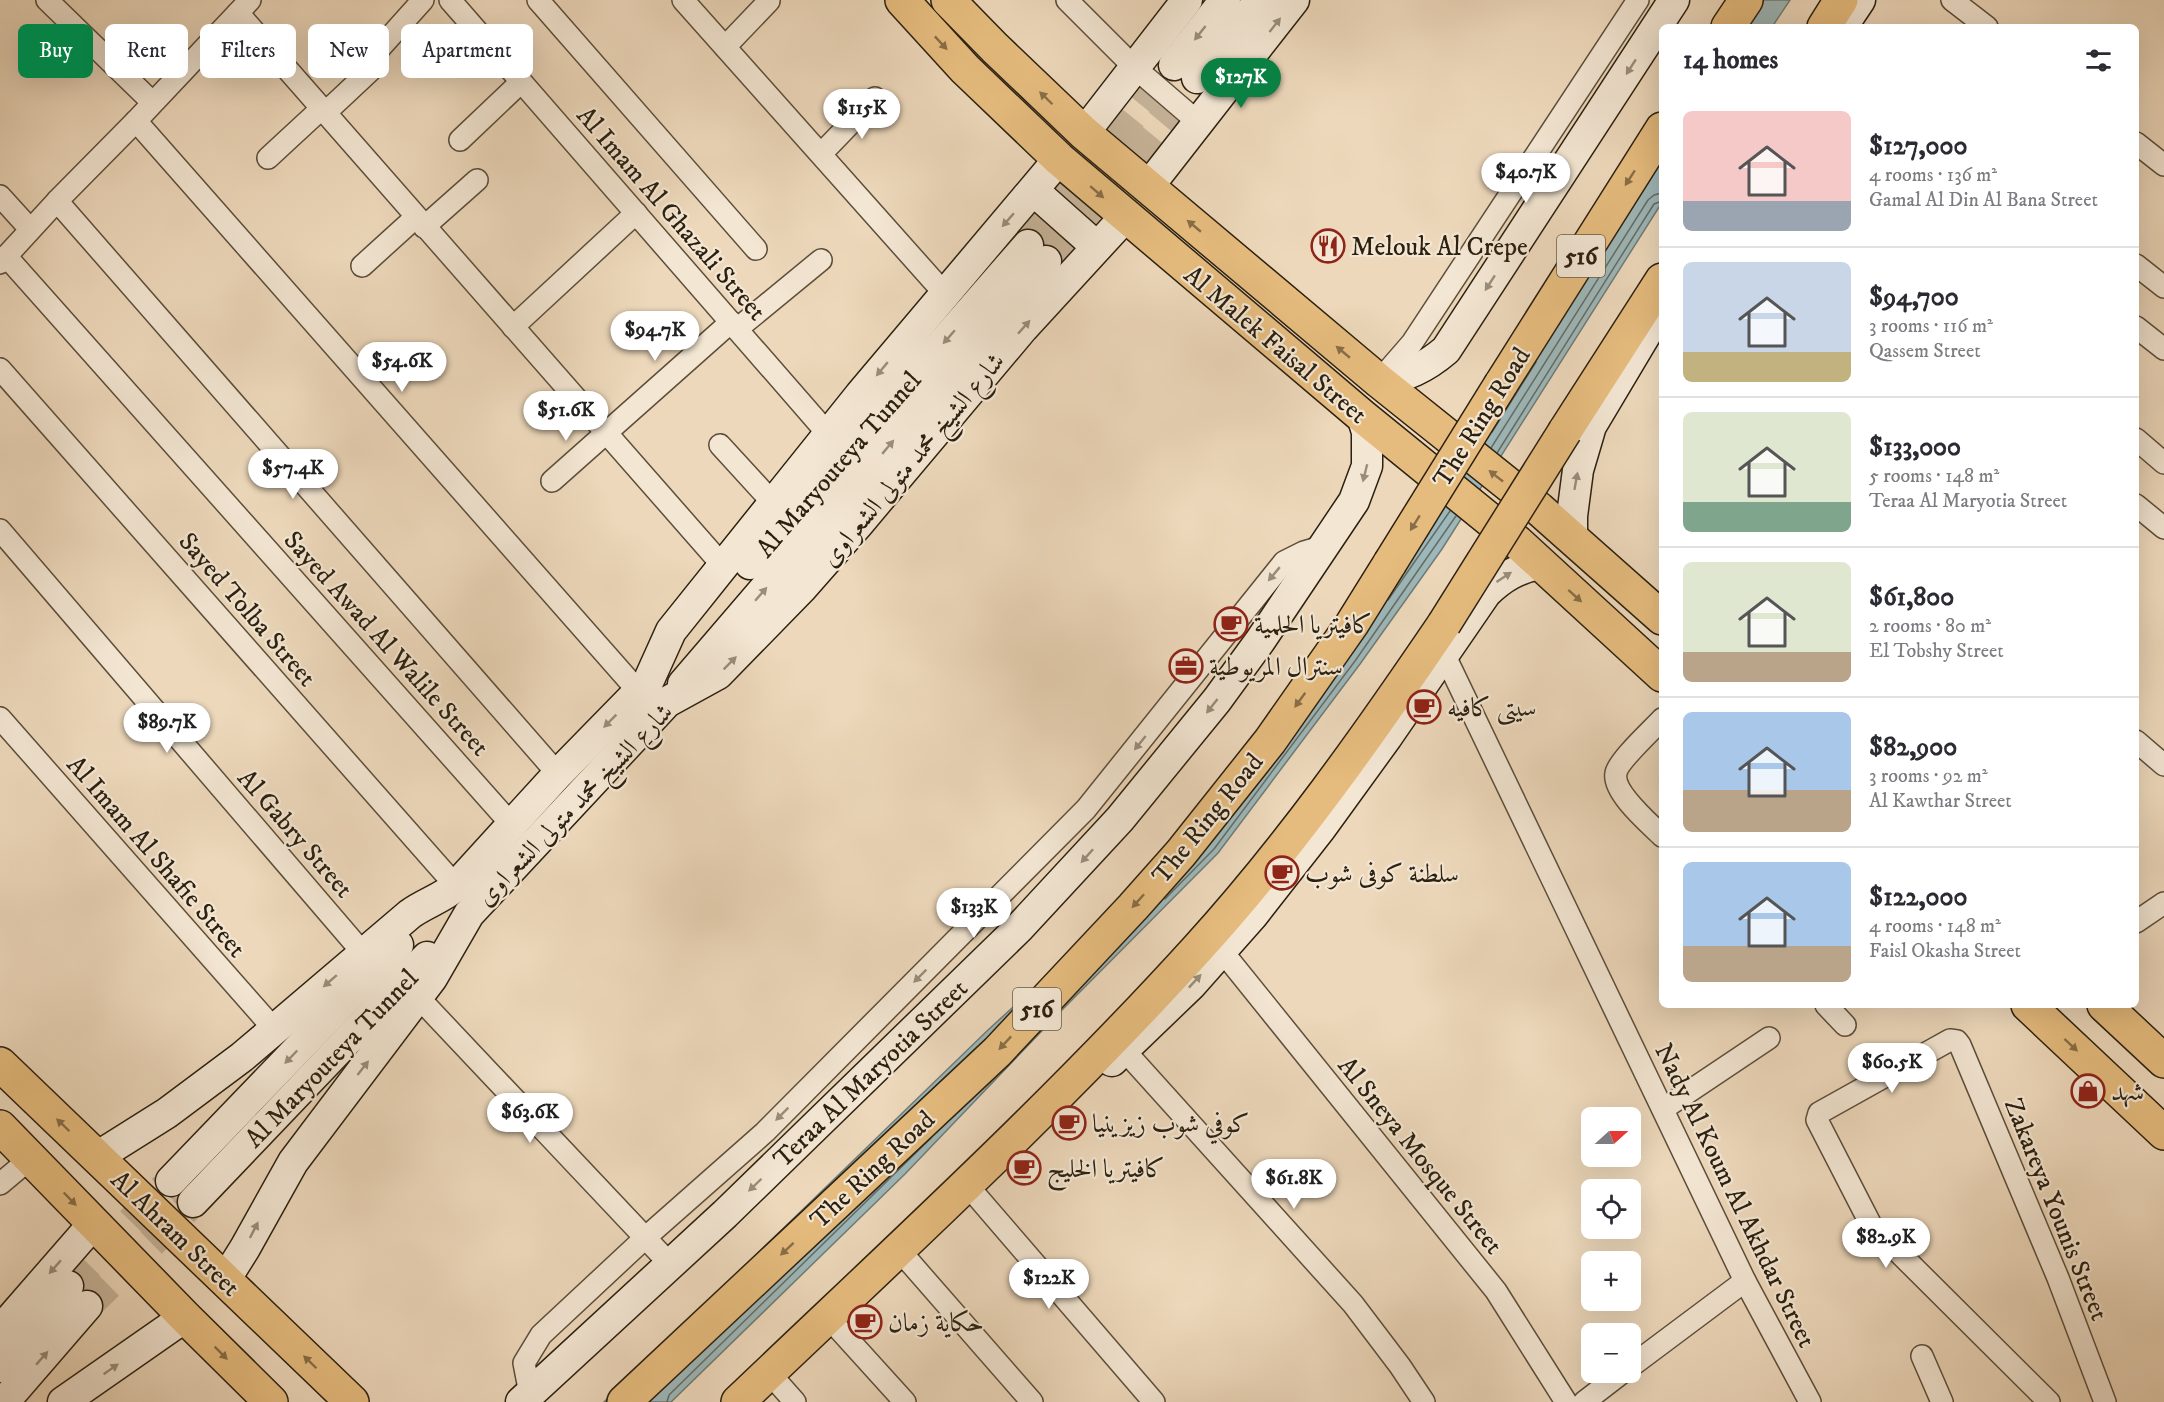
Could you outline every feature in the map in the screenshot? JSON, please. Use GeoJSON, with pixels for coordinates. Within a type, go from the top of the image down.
{"type":"FeatureCollection","features":[{"type":"Feature","properties":{"kind":"main road","name":"Al Malek Faisal Street"},"geometry":{"type":"LineString","coordinates":[[902,0],[965,69],[1059,159],[1362,416],[1516,542],[1659,672]]}},
{"type":"Feature","properties":{"kind":"main road","name":"Al Malek Faisal Street"},"geometry":{"type":"LineString","coordinates":[[948,0],[1084,133],[1378,381],[1539,509],[1659,615]]}},
{"type":"Feature","properties":{"kind":"main road"},"geometry":{"type":"LineString","coordinates":[[1084,133],[1187,0]]}},
{"type":"Feature","properties":{"kind":"main road"},"geometry":{"type":"LineString","coordinates":[[1225,0],[1186,72],[1260,0]]}},
{"type":"Feature","properties":{"kind":"main road"},"geometry":{"type":"LineString","coordinates":[[1148,187],[1294,0]]}},
{"type":"Feature","properties":{"kind":"main road"},"geometry":{"type":"LineString","coordinates":[[1378,381],[1411,374],[1426,366],[1446,350],[1674,0]]}},
{"type":"Feature","properties":{"kind":"main road"},"geometry":{"type":"LineString","coordinates":[[1730,24],[1746,0]]}},
{"type":"Feature","properties":{"kind":"main road"},"geometry":{"type":"LineString","coordinates":[[1826,24],[1841,0]]}},
{"type":"Feature","properties":{"kind":"main road"},"geometry":{"type":"LineString","coordinates":[[1844,24],[1860,0]]}},
{"type":"Feature","properties":{"kind":"main road","name":"The Ring Road"},"geometry":{"type":"LineString","coordinates":[[624,1402],[997,1052],[1133,907],[1226,798],[1291,712],[1352,624],[1659,134]]}},
{"type":"Feature","properties":{"kind":"main road","name":"شارع الشيخ محمد متولى الشعراوى"},"geometry":{"type":"LineString","coordinates":[[225,1280],[299,1153],[418,997],[470,914],[651,692],[667,637],[829,435],[1059,159]]}},
{"type":"Feature","properties":{"kind":"main road"},"geometry":{"type":"LineString","coordinates":[[1034,191],[1097,247]]}},
{"type":"Feature","properties":{"kind":"main road","name":"شارع الشيخ محمد متولى الشعراوى"},"geometry":{"type":"LineString","coordinates":[[97,1157],[167,1113],[242,1057],[418,908],[452,890],[558,774],[651,692],[705,683],[718,674],[801,589],[860,523],[972,387],[1125,217]]}},
{"type":"Feature","properties":{"kind":"main road","name":"Al Maryouteya Tunnel"},"geometry":{"type":"LineString","coordinates":[[651,692],[1037,253]]}},
{"type":"Feature","properties":{"kind":"main road"},"geometry":{"type":"LineString","coordinates":[[738,1402],[1049,1105],[1198,948],[1251,886],[1351,757],[1444,624],[1659,285]]}},
{"type":"Feature","properties":{"kind":"main road"},"geometry":{"type":"LineString","coordinates":[[1572,539],[1573,504],[1578,470],[1591,426],[1659,318]]}},
{"type":"Feature","properties":{"kind":"main road","name":"Teraa Al Maryotia Street"},"geometry":{"type":"LineString","coordinates":[[525,1398],[670,1264],[1018,929],[1120,819],[1217,700],[1260,641],[1354,501],[1364,478],[1368,449],[1362,416]]}},
{"type":"Feature","properties":{"kind":"main road"},"geometry":{"type":"LineString","coordinates":[[778,1396],[837,1327],[1191,985],[1253,915],[1321,828],[1486,593],[1496,582],[1518,570],[1540,564]]}},
{"type":"Feature","properties":{"kind":"main road","name":"Al Maryouteya Tunnel"},"geometry":{"type":"LineString","coordinates":[[171,1181],[452,890]]}},
{"type":"Feature","properties":{"kind":"main road","name":"Al Maryouteya Tunnel"},"geometry":{"type":"LineString","coordinates":[[193,1202],[470,914]]}},
{"type":"Feature","properties":{"kind":"main road"},"geometry":{"type":"LineString","coordinates":[[2031,1008],[2164,1133]]}},
{"type":"Feature","properties":{"kind":"main road"},"geometry":{"type":"LineString","coordinates":[[2107,1008],[2164,1061]]}},
{"type":"Feature","properties":{"kind":"main road","name":"Al Ahram Street"},"geometry":{"type":"LineString","coordinates":[[0,1064],[352,1402]]}},
{"type":"Feature","properties":{"kind":"main road","name":"Al Ahram Street"},"geometry":{"type":"LineString","coordinates":[[0,1127],[271,1402]]}},
{"type":"Feature","properties":{"kind":"main road"},"geometry":{"type":"LineString","coordinates":[[0,1331],[94,1223]]}},
{"type":"Feature","properties":{"kind":"main road"},"geometry":{"type":"LineString","coordinates":[[0,1368],[77,1296],[4,1402]]}},
{"type":"Feature","properties":{"kind":"main road"},"geometry":{"type":"LineString","coordinates":[[63,1402],[185,1317]]}},
{"type":"Feature","properties":{"kind":"street"},"geometry":{"type":"LineString","coordinates":[[47,0],[152,102]]}},
{"type":"Feature","properties":{"kind":"street"},"geometry":{"type":"LineString","coordinates":[[268,158],[372,69],[379,49],[423,0]]}},
{"type":"Feature","properties":{"kind":"street","name":"Al Imam Al Ghazali Street"},"geometry":{"type":"LineString","coordinates":[[450,0],[829,435]]}},
{"type":"Feature","properties":{"kind":"street"},"geometry":{"type":"LineString","coordinates":[[538,0],[756,249]]}},
{"type":"Feature","properties":{"kind":"street"},"geometry":{"type":"LineString","coordinates":[[1067,0],[1134,68],[1199,123]]}},
{"type":"Feature","properties":{"kind":"street"},"geometry":{"type":"LineString","coordinates":[[1378,381],[1412,343],[1638,0]]}},
{"type":"Feature","properties":{"kind":"street"},"geometry":{"type":"LineString","coordinates":[[1952,0],[1983,24]]}},
{"type":"Feature","properties":{"kind":"street"},"geometry":{"type":"LineString","coordinates":[[685,1],[945,294]]}},
{"type":"Feature","properties":{"kind":"street"},"geometry":{"type":"LineString","coordinates":[[725,47],[769,1]]}},
{"type":"Feature","properties":{"kind":"street"},"geometry":{"type":"LineString","coordinates":[[3,259],[244,7],[323,111],[724,567]]}},
{"type":"Feature","properties":{"kind":"street"},"geometry":{"type":"LineString","coordinates":[[460,140],[521,82]]}},
{"type":"Feature","properties":{"kind":"street"},"geometry":{"type":"LineString","coordinates":[[821,154],[875,98]]}},
{"type":"Feature","properties":{"kind":"street"},"geometry":{"type":"LineString","coordinates":[[136,121],[651,692]]}},
{"type":"Feature","properties":{"kind":"street"},"geometry":{"type":"LineString","coordinates":[[2139,145],[2164,165]]}},
{"type":"Feature","properties":{"kind":"street"},"geometry":{"type":"LineString","coordinates":[[362,266],[477,180]]}},
{"type":"Feature","properties":{"kind":"street"},"geometry":{"type":"LineString","coordinates":[[0,196],[30,229]]}},
{"type":"Feature","properties":{"kind":"street"},"geometry":{"type":"LineString","coordinates":[[57,201],[558,774]]}},
{"type":"Feature","properties":{"kind":"street"},"geometry":{"type":"LineString","coordinates":[[513,327],[636,213]]}},
{"type":"Feature","properties":{"kind":"street","name":"Sayed Awad Al Walile Street"},"geometry":{"type":"LineString","coordinates":[[3,259],[512,825]]}},
{"type":"Feature","properties":{"kind":"street"},"geometry":{"type":"LineString","coordinates":[[552,481],[605,432],[734,325],[821,260]]}},
{"type":"Feature","properties":{"kind":"street"},"geometry":{"type":"LineString","coordinates":[[2139,267],[2164,287]]}},
{"type":"Feature","properties":{"kind":"street"},"geometry":{"type":"LineString","coordinates":[[2139,329],[2164,349]]}},
{"type":"Feature","properties":{"kind":"street","name":"Sayed Tolba Street"},"geometry":{"type":"LineString","coordinates":[[0,369],[452,890]]}},
{"type":"Feature","properties":{"kind":"street"},"geometry":{"type":"LineString","coordinates":[[2139,442],[2164,463]]}},
{"type":"Feature","properties":{"kind":"street"},"geometry":{"type":"LineString","coordinates":[[720,445],[774,504]]}},
{"type":"Feature","properties":{"kind":"street"},"geometry":{"type":"LineString","coordinates":[[2139,507],[2164,528]]}},
{"type":"Feature","properties":{"kind":"street","name":"Al Gabry Street"},"geometry":{"type":"LineString","coordinates":[[0,530],[363,953]]}},
{"type":"Feature","properties":{"kind":"street"},"geometry":{"type":"LineString","coordinates":[[525,1398],[524,1363],[541,1335],[645,1238],[765,1132],[1086,809],[1284,562],[1304,552],[1324,546]]}},
{"type":"Feature","properties":{"kind":"street","name":"Nady Al Koum Al Akhdar Street"},"geometry":{"type":"LineString","coordinates":[[1444,654],[1745,1281],[1810,1402]]}},
{"type":"Feature","properties":{"kind":"street","name":"Al Imam Al Shafie Street"},"geometry":{"type":"LineString","coordinates":[[0,718],[274,1029]]}},
{"type":"Feature","properties":{"kind":"street"},"geometry":{"type":"LineString","coordinates":[[1659,722],[1623,761],[1616,772],[1617,783],[1624,795],[1659,833]]}},
{"type":"Feature","properties":{"kind":"street"},"geometry":{"type":"LineString","coordinates":[[2139,744],[2164,765]]}},
{"type":"Feature","properties":{"kind":"street"},"geometry":{"type":"LineString","coordinates":[[2139,920],[2164,903]]}},
{"type":"Feature","properties":{"kind":"street","name":"Al Sneya Mosque Street"},"geometry":{"type":"LineString","coordinates":[[1222,951],[1496,1291],[1566,1402]]}},
{"type":"Feature","properties":{"kind":"street"},"geometry":{"type":"LineString","coordinates":[[418,997],[670,1264]]}},
{"type":"Feature","properties":{"kind":"street"},"geometry":{"type":"LineString","coordinates":[[1829,1008],[1845,1025]]}},
{"type":"Feature","properties":{"kind":"street"},"geometry":{"type":"LineString","coordinates":[[1663,1109],[1769,1038]]}},
{"type":"Feature","properties":{"kind":"street","name":"Zakareya Younis Street"},"geometry":{"type":"LineString","coordinates":[[2049,1402],[1870,1226],[1817,1120],[1821,1112],[1947,1041],[1954,1040],[1960,1045],[2049,1257],[2105,1402]]}},
{"type":"Feature","properties":{"kind":"street"},"geometry":{"type":"LineString","coordinates":[[1124,1050],[1353,1304],[1377,1334],[1422,1401]]}},
{"type":"Feature","properties":{"kind":"street"},"geometry":{"type":"LineString","coordinates":[[0,1184],[31,1158]]}},
{"type":"Feature","properties":{"kind":"street"},"geometry":{"type":"LineString","coordinates":[[974,1193],[1154,1402]]}},
{"type":"Feature","properties":{"kind":"street"},"geometry":{"type":"LineString","coordinates":[[907,1259],[1032,1402]]}},
{"type":"Feature","properties":{"kind":"street"},"geometry":{"type":"LineString","coordinates":[[1641,1359],[1745,1281]]}},
{"type":"Feature","properties":{"kind":"street"},"geometry":{"type":"LineString","coordinates":[[837,1327],[905,1402]]}},
{"type":"Feature","properties":{"kind":"street"},"geometry":{"type":"LineString","coordinates":[[1922,1356],[1942,1402]]}},
{"type":"Feature","properties":{"kind":"street"},"geometry":{"type":"LineString","coordinates":[[1584,1402],[1609,1383]]}},
{"type":"Feature","properties":{"kind":"water"},"geometry":{"type":"Polygon","coordinates":[[[1743,0],[1790,0],[1774,24],[1728,24],[1743,0]]]}},
{"type":"Feature","properties":{"kind":"water"},"geometry":{"type":"Polygon","coordinates":[[[1659,137],[1659,207],[1442,549],[1360,664],[1218,853],[1060,1012],[905,1174],[671,1402],[604,1402],[988,1030],[1111,917],[1305,690],[1659,137]]]}},
{"type":"Feature","properties":{"kind":"tunnel"},"geometry":{"type":"LineString","coordinates":[[1028,245],[1174,65]]}},
{"type":"Feature","properties":{"kind":"tunnel"},"geometry":{"type":"LineString","coordinates":[[1046,261],[1197,78]]}},
{"type":"Feature","properties":{"kind":"tunnel"},"geometry":{"type":"LineString","coordinates":[[68,1286],[165,1187]]}},
{"type":"Feature","properties":{"kind":"tunnel"},"geometry":{"type":"LineString","coordinates":[[87,1306],[193,1202]]}},
{"type":"Feature","properties":{"kind":"place","name":"Melouk Al Crepe"},"geometry":{"type":"Point","coordinates":[1328,246]}},
{"type":"Feature","properties":{"kind":"place","name":"كافيتريا الحلمية"},"geometry":{"type":"Point","coordinates":[1231,624]}},
{"type":"Feature","properties":{"kind":"place","name":"سنترال المريوطية"},"geometry":{"type":"Point","coordinates":[1186,666]}},
{"type":"Feature","properties":{"kind":"place","name":"سيتى كافيه"},"geometry":{"type":"Point","coordinates":[1424,707]}},
{"type":"Feature","properties":{"kind":"place","name":"سلطنة كوفى شوب"},"geometry":{"type":"Point","coordinates":[1282,873]}},
{"type":"Feature","properties":{"kind":"place","name":"شهد"},"geometry":{"type":"Point","coordinates":[2088,1091]}},
{"type":"Feature","properties":{"kind":"place","name":"كوفي شوب زيزينيا"},"geometry":{"type":"Point","coordinates":[1069,1123]}},
{"type":"Feature","properties":{"kind":"place","name":"كافيتريا الخليج"},"geometry":{"type":"Point","coordinates":[1024,1168]}},
{"type":"Feature","properties":{"kind":"place","name":"حكاية زمان"},"geometry":{"type":"Point","coordinates":[865,1322]}}]}
